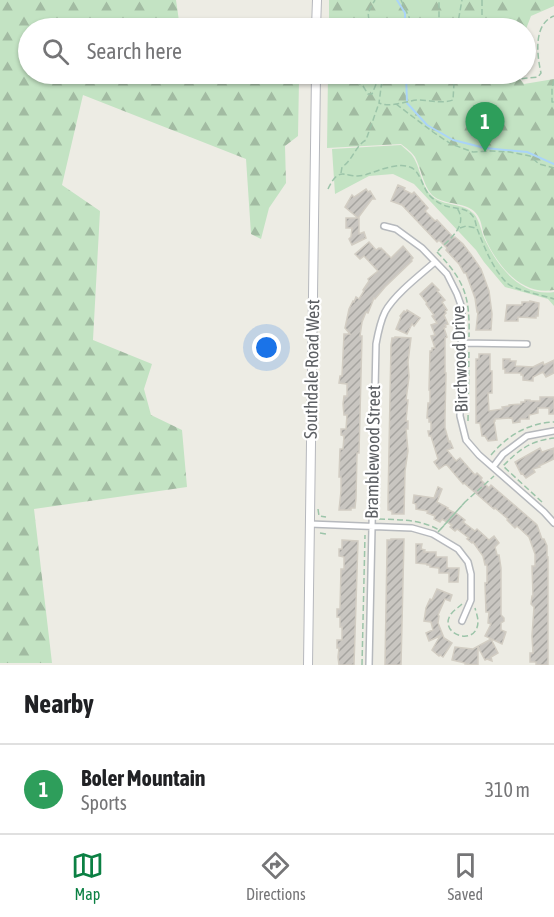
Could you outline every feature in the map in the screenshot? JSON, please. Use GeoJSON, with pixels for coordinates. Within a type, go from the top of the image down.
{"type":"FeatureCollection","features":[{"type":"Feature","properties":{"kind":"main road"},"geometry":{"type":"LineString","coordinates":[[316,0],[316,18]]}},
{"type":"Feature","properties":{"kind":"main road","name":"Southdale Road West"},"geometry":{"type":"LineString","coordinates":[[308,665],[316,84]]}},
{"type":"Feature","properties":{"kind":"street","name":"Birchwood Drive"},"geometry":{"type":"LineString","coordinates":[[384,226],[396,229],[422,248],[447,274],[457,294],[462,308],[460,416],[466,440],[479,455],[554,523]]}},
{"type":"Feature","properties":{"kind":"street","name":"Bramblewood Street"},"geometry":{"type":"LineString","coordinates":[[369,665],[376,344],[380,323],[387,309],[433,260]]}},
{"type":"Feature","properties":{"kind":"street"},"geometry":{"type":"LineString","coordinates":[[462,343],[527,344]]}},
{"type":"Feature","properties":{"kind":"street"},"geometry":{"type":"LineString","coordinates":[[493,467],[503,454],[527,436],[554,431]]}},
{"type":"Feature","properties":{"kind":"street"},"geometry":{"type":"LineString","coordinates":[[310,524],[412,528],[434,534],[458,549],[468,562],[471,574],[471,600],[462,621]]}},
{"type":"Feature","properties":{"kind":"path"},"geometry":{"type":"LineString","coordinates":[[368,18],[368,12],[375,0]]}},
{"type":"Feature","properties":{"kind":"path"},"geometry":{"type":"LineString","coordinates":[[401,0],[409,18]]}},
{"type":"Feature","properties":{"kind":"path"},"geometry":{"type":"LineString","coordinates":[[439,18],[440,0]]}},
{"type":"Feature","properties":{"kind":"path"},"geometry":{"type":"LineString","coordinates":[[459,18],[462,0]]}},
{"type":"Feature","properties":{"kind":"path"},"geometry":{"type":"LineString","coordinates":[[482,0],[482,18]]}},
{"type":"Feature","properties":{"kind":"path"},"geometry":{"type":"LineString","coordinates":[[536,77],[541,73],[537,58],[540,30],[548,18],[554,16]]}},
{"type":"Feature","properties":{"kind":"path"},"geometry":{"type":"LineString","coordinates":[[554,80],[552,88],[552,102],[554,102]]}},
{"type":"Feature","properties":{"kind":"path"},"geometry":{"type":"LineString","coordinates":[[360,84],[368,94],[372,94],[376,84]]}},
{"type":"Feature","properties":{"kind":"path"},"geometry":{"type":"LineString","coordinates":[[341,173],[342,167],[366,140],[379,103],[381,84]]}},
{"type":"Feature","properties":{"kind":"path"},"geometry":{"type":"LineString","coordinates":[[379,103],[387,105],[420,100],[446,102],[453,100],[454,84]]}},
{"type":"Feature","properties":{"kind":"path"},"geometry":{"type":"LineString","coordinates":[[396,104],[452,144],[473,152],[510,152],[530,156],[539,164],[554,168]]}},
{"type":"Feature","properties":{"kind":"path"},"geometry":{"type":"LineString","coordinates":[[328,189],[336,176],[341,173],[360,176],[399,165],[408,166],[414,169],[430,197],[446,206],[467,210],[474,218],[496,271],[509,285],[554,299]]}},
{"type":"Feature","properties":{"kind":"path"},"geometry":{"type":"LineString","coordinates":[[456,208],[461,216],[460,228]]}},
{"type":"Feature","properties":{"kind":"path"},"geometry":{"type":"LineString","coordinates":[[433,260],[460,228],[466,226],[477,228]]}},
{"type":"Feature","properties":{"kind":"path"},"geometry":{"type":"LineString","coordinates":[[469,348],[467,420],[469,428]]}},
{"type":"Feature","properties":{"kind":"path"},"geometry":{"type":"LineString","coordinates":[[490,456],[516,433],[536,424],[554,422]]}},
{"type":"Feature","properties":{"kind":"path"},"geometry":{"type":"LineString","coordinates":[[545,505],[503,466],[527,445],[554,438]]}},
{"type":"Feature","properties":{"kind":"path"},"geometry":{"type":"LineString","coordinates":[[441,534],[437,532],[494,476]]}},
{"type":"Feature","properties":{"kind":"path"},"geometry":{"type":"LineString","coordinates":[[317,508],[319,516],[326,517]]}},
{"type":"Feature","properties":{"kind":"path"},"geometry":{"type":"LineString","coordinates":[[320,533],[326,534]]}},
{"type":"Feature","properties":{"kind":"path"},"geometry":{"type":"LineString","coordinates":[[362,665],[365,535]]}},
{"type":"Feature","properties":{"kind":"path"},"geometry":{"type":"LineString","coordinates":[[466,599],[450,615],[449,626],[461,637],[473,633],[478,624],[474,605]]}},
{"type":"Feature","properties":{"kind":"green space"},"geometry":{"type":"Polygon","coordinates":[[[0,0],[176,0],[179,18],[18,18],[18,84],[299,84],[298,136],[285,146],[286,183],[269,208],[261,239],[251,234],[246,159],[83,95],[62,185],[100,211],[93,340],[152,364],[144,389],[151,415],[182,430],[187,487],[34,509],[52,663],[0,663],[0,0]]]}},
{"type":"Feature","properties":{"kind":"green space"},"geometry":{"type":"Polygon","coordinates":[[[329,0],[554,0],[554,6],[530,18],[329,18],[329,0]]]}},
{"type":"Feature","properties":{"kind":"green space"},"geometry":{"type":"Polygon","coordinates":[[[554,79],[554,290],[542,291],[531,288],[503,268],[490,248],[479,218],[474,211],[463,205],[437,199],[432,195],[426,186],[415,157],[401,144],[327,148],[328,84],[536,84],[536,82],[554,79]]]}},
{"type":"Feature","properties":{"kind":"green space"},"geometry":{"type":"Polygon","coordinates":[[[401,145],[414,159],[428,192],[442,202],[470,210],[478,220],[490,250],[504,270],[521,285],[531,290],[554,292],[554,306],[548,299],[505,287],[476,250],[414,184],[393,174],[369,176],[335,194],[332,149],[401,145]]]}},
{"type":"Feature","properties":{"kind":"building"},"geometry":{"type":"Polygon","coordinates":[[[398,185],[412,194],[414,192],[428,208],[425,211],[463,244],[481,269],[489,291],[492,314],[491,330],[476,330],[478,312],[475,298],[466,273],[446,250],[447,248],[439,240],[437,242],[402,205],[391,201],[398,185]]]}},
{"type":"Feature","properties":{"kind":"building"},"geometry":{"type":"Polygon","coordinates":[[[366,189],[375,199],[372,199],[358,218],[345,207],[352,195],[354,197],[366,189]]]}},
{"type":"Feature","properties":{"kind":"building"},"geometry":{"type":"Polygon","coordinates":[[[346,218],[359,218],[359,234],[364,232],[366,238],[352,245],[349,239],[352,228],[346,228],[346,218]]]}},
{"type":"Feature","properties":{"kind":"building"},"geometry":{"type":"Polygon","coordinates":[[[369,242],[376,250],[381,248],[391,258],[403,246],[413,258],[374,298],[362,322],[359,453],[357,453],[355,508],[339,510],[340,449],[343,449],[344,436],[341,435],[341,429],[346,429],[347,415],[344,415],[343,404],[344,396],[347,396],[347,384],[339,383],[340,376],[342,376],[344,334],[350,334],[345,328],[353,301],[356,297],[359,299],[368,279],[378,271],[364,256],[360,259],[355,254],[369,242]]]}},
{"type":"Feature","properties":{"kind":"building"},"geometry":{"type":"Polygon","coordinates":[[[432,283],[445,300],[442,302],[447,310],[444,315],[448,324],[444,328],[447,337],[445,338],[445,428],[453,448],[447,450],[456,461],[460,458],[475,475],[477,473],[482,478],[481,480],[489,488],[491,485],[535,523],[544,539],[548,557],[548,665],[536,665],[536,662],[530,662],[530,653],[533,653],[534,607],[531,604],[532,566],[535,566],[535,554],[529,537],[463,484],[447,465],[439,469],[434,462],[438,459],[428,431],[431,431],[431,422],[427,418],[428,403],[430,403],[430,351],[435,348],[431,336],[435,335],[431,325],[437,323],[420,294],[432,283]]]}},
{"type":"Feature","properties":{"kind":"building"},"geometry":{"type":"Polygon","coordinates":[[[522,302],[539,303],[536,318],[518,317],[518,321],[505,321],[507,305],[522,305],[522,302]]]}},
{"type":"Feature","properties":{"kind":"building"},"geometry":{"type":"Polygon","coordinates":[[[407,310],[420,318],[414,326],[412,324],[407,334],[396,329],[400,316],[407,310]]]}},
{"type":"Feature","properties":{"kind":"building"},"geometry":{"type":"Polygon","coordinates":[[[392,338],[411,338],[406,400],[408,400],[406,421],[408,421],[408,429],[406,429],[408,451],[404,514],[392,514],[392,511],[388,510],[391,345],[392,338]]]}},
{"type":"Feature","properties":{"kind":"building"},"geometry":{"type":"Polygon","coordinates":[[[479,354],[490,354],[492,393],[488,393],[489,411],[521,404],[525,400],[540,401],[540,397],[554,397],[554,414],[549,414],[549,408],[538,408],[538,413],[529,415],[529,419],[520,419],[520,422],[513,423],[512,418],[495,419],[497,440],[488,441],[485,436],[482,436],[480,423],[476,423],[476,359],[479,359],[479,354]]]}},
{"type":"Feature","properties":{"kind":"building"},"geometry":{"type":"Polygon","coordinates":[[[503,359],[516,361],[515,366],[533,367],[554,360],[554,373],[546,377],[543,372],[533,377],[533,381],[523,380],[521,373],[505,373],[503,359]]]}},
{"type":"Feature","properties":{"kind":"building"},"geometry":{"type":"Polygon","coordinates":[[[540,448],[542,452],[554,448],[554,459],[533,469],[535,472],[526,478],[521,474],[515,462],[540,448]]]}},
{"type":"Feature","properties":{"kind":"building"},"geometry":{"type":"Polygon","coordinates":[[[438,487],[442,489],[437,502],[465,520],[463,522],[475,531],[477,529],[489,540],[494,536],[499,543],[495,547],[501,568],[501,615],[504,621],[501,623],[501,630],[506,632],[502,644],[485,636],[491,624],[488,623],[489,612],[486,612],[487,565],[485,565],[483,556],[473,542],[467,539],[469,538],[450,527],[452,525],[442,519],[440,522],[434,519],[435,516],[427,513],[428,511],[416,509],[416,504],[413,503],[414,495],[434,498],[438,487]]]}},
{"type":"Feature","properties":{"kind":"building"},"geometry":{"type":"Polygon","coordinates":[[[404,539],[401,665],[385,665],[387,540],[404,539]]]}},
{"type":"Feature","properties":{"kind":"building"},"geometry":{"type":"Polygon","coordinates":[[[342,540],[358,541],[354,665],[339,665],[339,648],[337,648],[337,640],[342,640],[342,627],[340,627],[340,617],[337,617],[337,609],[340,609],[341,569],[344,569],[344,557],[339,556],[342,540]]]}},
{"type":"Feature","properties":{"kind":"building"},"geometry":{"type":"Polygon","coordinates":[[[416,544],[422,544],[421,549],[425,550],[424,552],[436,552],[436,557],[447,557],[447,568],[459,568],[458,582],[449,582],[449,573],[439,573],[439,568],[416,563],[416,544]]]}},
{"type":"Feature","properties":{"kind":"building"},"geometry":{"type":"Polygon","coordinates":[[[437,589],[452,595],[450,601],[445,599],[438,615],[438,623],[444,638],[452,643],[443,657],[432,650],[440,636],[429,641],[426,633],[433,630],[431,622],[424,621],[426,608],[437,589]]]}},
{"type":"Feature","properties":{"kind":"building"},"geometry":{"type":"Polygon","coordinates":[[[491,639],[498,653],[491,657],[492,661],[485,660],[478,647],[478,665],[452,660],[455,647],[473,649],[491,639]]]}},
{"type":"Feature","properties":{"kind":"waterway"},"geometry":{"type":"LineString","coordinates":[[397,0],[405,13],[405,18]]}},
{"type":"Feature","properties":{"kind":"waterway"},"geometry":{"type":"LineString","coordinates":[[406,84],[407,103],[427,125],[453,140],[485,148],[527,152],[554,164]]}},
{"type":"Feature","properties":{"kind":"place","name":"Boler Mountain"},"geometry":{"type":"Point","coordinates":[485,152]}}]}
